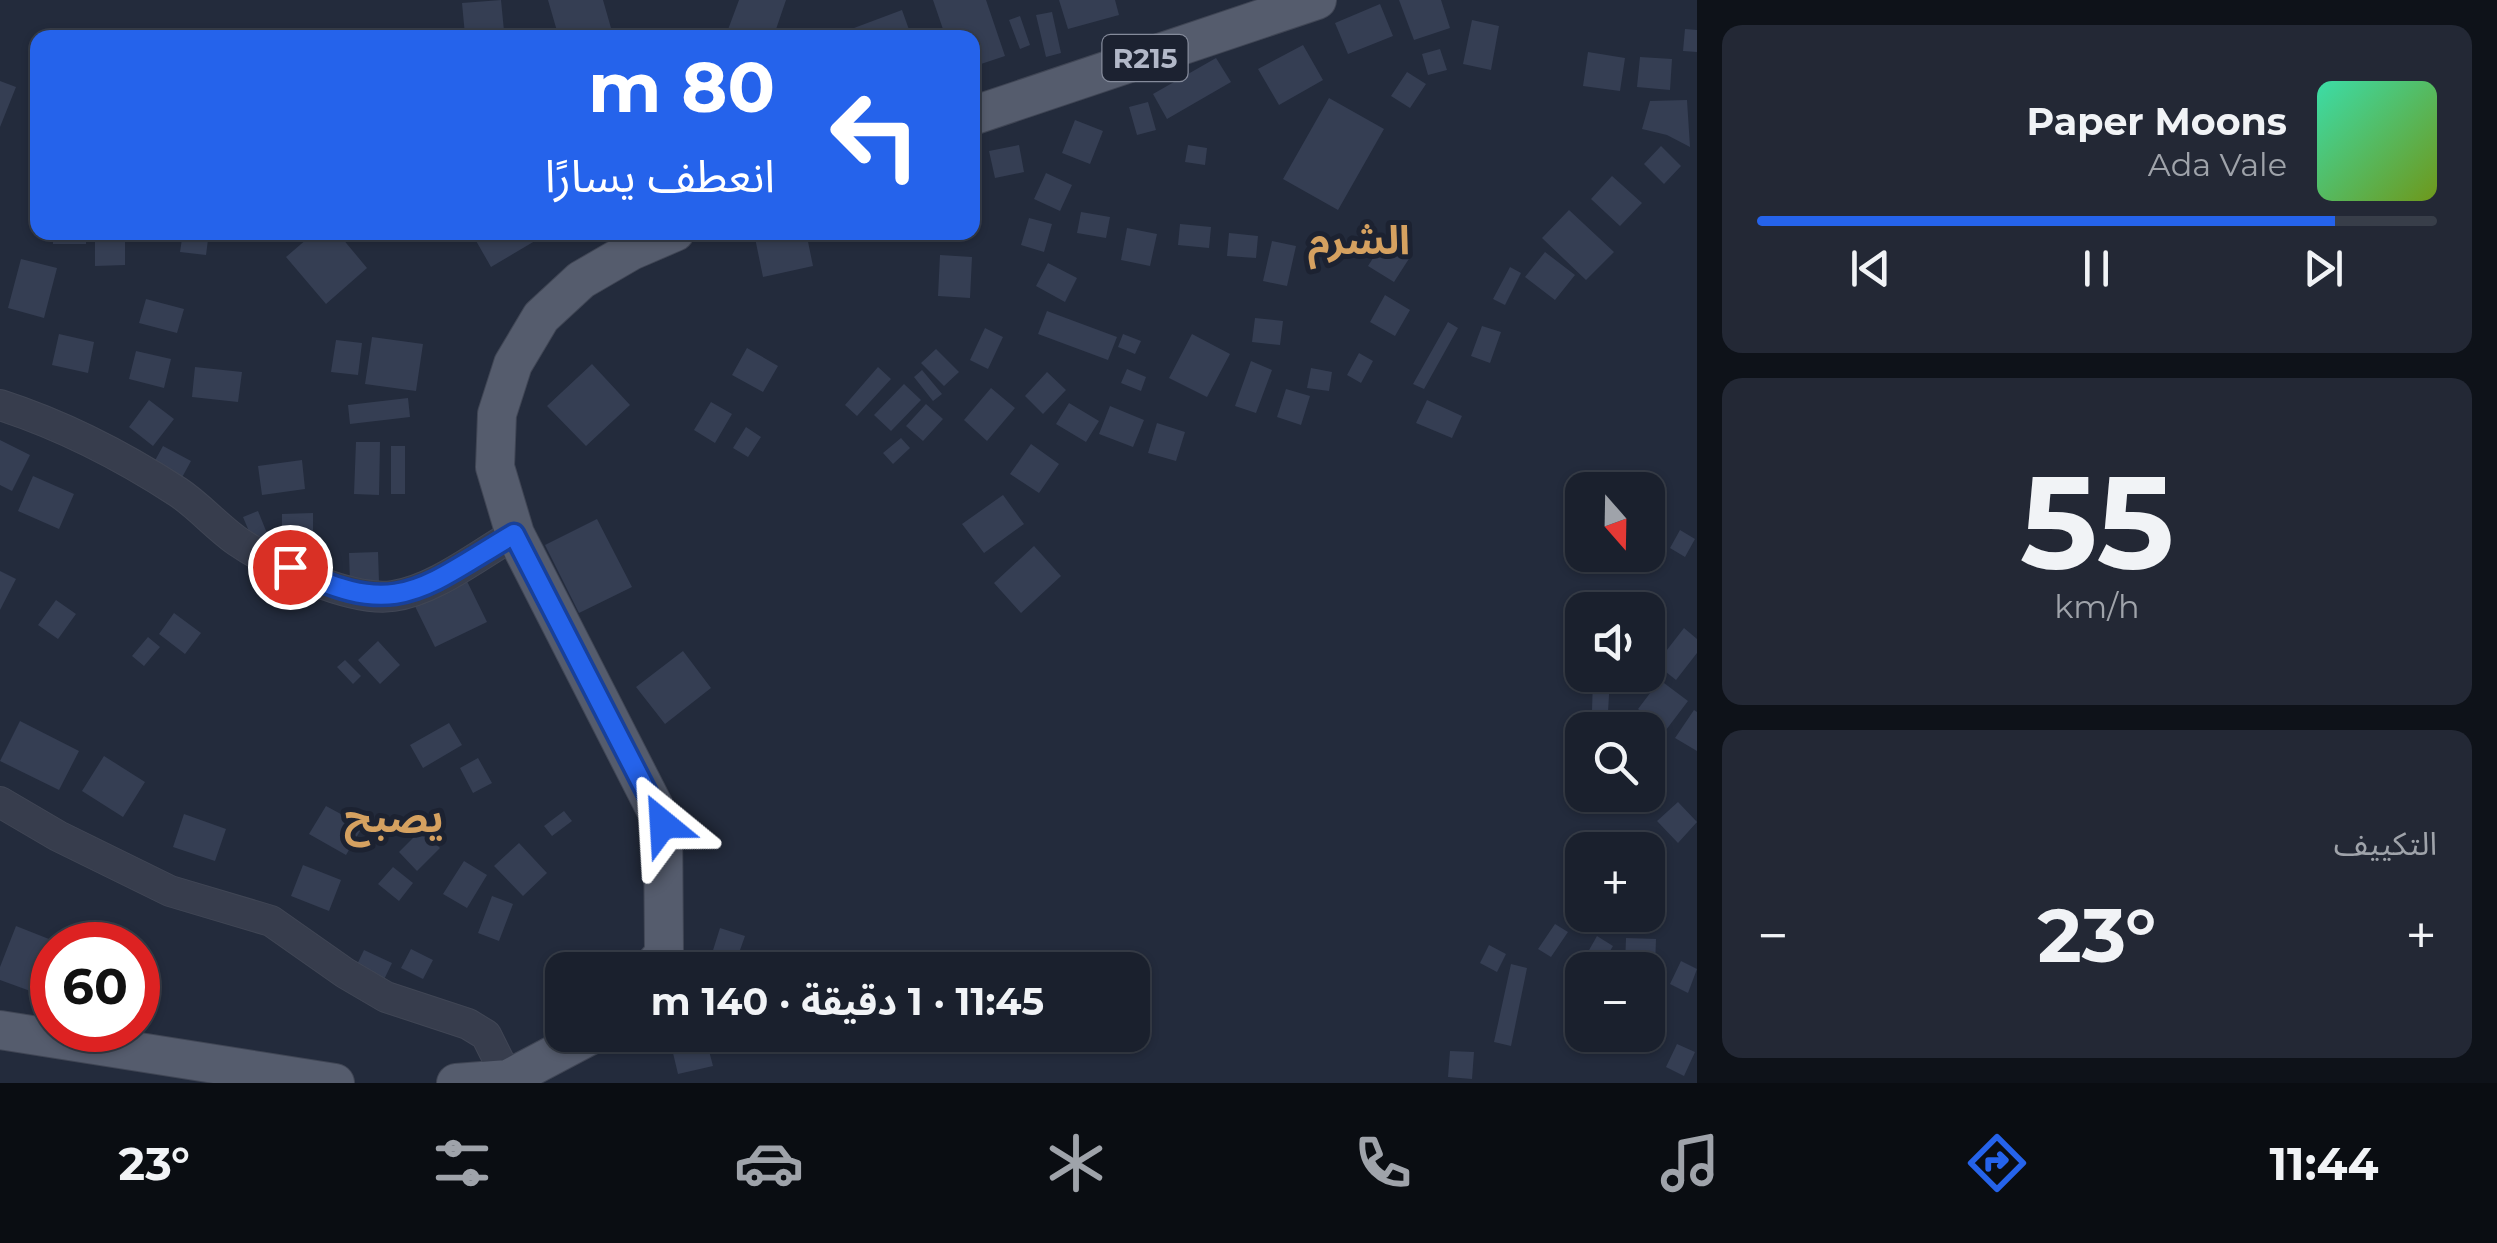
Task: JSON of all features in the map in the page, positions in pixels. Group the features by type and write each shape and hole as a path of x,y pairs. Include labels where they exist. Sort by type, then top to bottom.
{"main road":[{"name":"R215","path":"980,113 1317,0"},
{"path":"656,240 582,280 541,316 513,364 497,414 495,467 514,534 663,824 664,952"},
{"path":"0,1030 336,1083"},
{"path":"456,1083 508,1079 559,1052"}],"street":[{"path":"0,405 116,454 181,494 238,542 315,580 366,596 394,596 424,586 514,534"},
{"path":"0,802 58,836 170,891 272,920 345,973 386,997 468,1024 486,1035 508,1079"}],"building":[{"path":"501,0 504,30 465,30 462,3"},
{"path":"548,0 603,0 612,30 557,30"},
{"path":"739,0 786,0 776,30 728,30"},
{"path":"933,0 986,0 1005,56 980,64 980,30 943,30"},
{"path":"1059,0 1115,0 1119,15 1068,29"},
{"path":"1399,0 1441,0 1450,28 1414,40"},
{"path":"1380,4 1393,36 1348,54 1335,23"},
{"path":"902,10 909,30 849,30"},
{"path":"1052,12 1061,53 1046,57 1036,15"},
{"path":"1020,16 1030,45 1020,49 1009,20"},
{"path":"1472,20 1499,26 1491,70 1463,64"},
{"path":"1685,29 1697,30 1697,52 1683,51"},
{"path":"1303,45 1323,80 1279,105 1258,69"},
{"path":"1440,49 1447,70 1428,75 1422,54"},
{"path":"1588,52 1625,58 1620,91 1583,86"},
{"path":"1640,57 1672,59 1670,90 1637,87"},
{"path":"1216,58 1231,82 1167,119 1153,94"},
{"path":"1407,72 1426,84 1410,108 1391,96"},
{"path":"0,81 16,87 0,127"},
{"path":"1329,98 1384,129 1338,210 1283,179"},
{"path":"1687,100 1690,147 1667,135 1642,129 1650,101"},
{"path":"1148,102 1156,130 1137,135 1129,107"},
{"path":"1075,120 1103,131 1090,164 1062,153"},
{"path":"1019,145 1024,172 995,178 989,151"},
{"path":"1188,145 1207,148 1205,165 1185,162"},
{"path":"1661,146 1681,166 1664,184 1644,164"},
{"path":"1046,173 1072,185 1060,211 1034,199"},
{"path":"1612,176 1642,203 1620,226 1591,199"},
{"path":"1569,210 1614,252 1586,280 1542,238"},
{"path":"1081,212 1110,217 1106,238 1077,233"},
{"path":"1029,218 1052,224 1044,252 1021,245"},
{"path":"1180,224 1211,227 1209,248 1178,245"},
{"path":"1127,228 1157,234 1150,266 1121,260"},
{"path":"1229,233 1258,236 1256,258 1227,256"},
{"path":"1386,238 1412,254 1394,282 1368,266"},
{"path":"53,240 86,240 86,244 53,244"},
{"path":"95,240 125,240 125,265 95,266"},
{"path":"182,240 208,240 206,255 180,252"},
{"path":"306,240 344,240 367,268 326,304 286,257"},
{"path":"476,240 537,240 491,267"},
{"path":"755,240 808,240 813,266 763,277"},
{"path":"1272,241 1296,246 1287,286 1263,281"},
{"path":"1545,252 1575,275 1555,300 1525,277"},
{"path":"940,255 972,257 970,298 938,296"},
{"path":"21,259 57,268 44,318 8,308"},
{"path":"1048,263 1077,278 1065,302 1036,286"},
{"path":"1510,267 1521,273 1505,305 1493,299"},
{"path":"1385,295 1410,310 1395,336 1370,322"},
{"path":"146,299 184,309 177,333 139,323"},
{"path":"1047,311 1117,337 1108,360 1038,334"},
{"path":"1255,318 1283,321 1280,345 1252,342"},
{"path":"1448,322 1458,328 1424,389 1413,384"},
{"path":"1482,326 1501,332 1490,363 1471,356"},
{"path":"985,328 1003,337 988,369 970,360"},
{"path":"59,334 94,342 88,373 52,365"},
{"path":"1123,334 1141,341 1135,354 1118,347"},
{"path":"1192,334 1230,354 1207,397 1169,378"},
{"path":"372,337 423,344 416,391 365,384"},
{"path":"336,340 362,343 358,375 331,372"},
{"path":"747,348 778,366 763,392 732,375"},
{"path":"936,349 959,372 944,386 921,363"},
{"path":"136,351 171,359 164,388 129,379"},
{"path":"1359,353 1373,361 1361,383 1347,375"},
{"path":"1251,361 1272,370 1256,413 1235,406"},
{"path":"592,364 630,405 586,446 547,406"},
{"path":"195,367 242,372 238,402 192,397"},
{"path":"878,367 891,379 857,416 845,405"},
{"path":"1311,368 1332,372 1329,391 1307,388"},
{"path":"1127,369 1146,377 1141,391 1121,383"},
{"path":"922,370 942,394 933,401 914,377"},
{"path":"1047,372 1066,390 1043,414 1025,396"},
{"path":"904,384 921,400 891,431 874,415"},
{"path":"991,388 1015,408 987,441 964,420"},
{"path":"1286,389 1310,396 1301,425 1277,417"},
{"path":"408,398 410,417 350,424 348,405"},
{"path":"149,400 174,419 153,446 129,427"},
{"path":"1427,400 1462,416 1452,438 1416,423"},
{"path":"711,402 732,414 715,443 694,430"},
{"path":"1069,403 1099,421 1086,442 1056,424"},
{"path":"926,404 943,419 923,441 906,426"},
{"path":"1110,406 1144,420 1133,447 1099,434"},
{"path":"1157,423 1185,432 1176,461 1148,453"},
{"path":"746,427 761,437 748,457 733,448"},
{"path":"901,438 910,448 893,464 883,453"},
{"path":"0,440 30,455 12,491 0,485"},
{"path":"356,442 380,442 379,495 354,494"},
{"path":"1031,444 1059,464 1039,493 1010,474"},
{"path":"163,446 191,461 174,492 146,477"},
{"path":"391,446 405,446 405,494 391,494"},
{"path":"302,460 305,489 262,495 258,466"},
{"path":"33,476 74,494 59,529 18,511"},
{"path":"1003,495 1024,524 984,553 962,524"},
{"path":"258,511 273,548 259,555 243,517"},
{"path":"313,513 313,582 282,582 282,514"},
{"path":"597,519 632,587 579,613 545,545"},
{"path":"1680,530 1695,539 1685,557 1670,548"},
{"path":"1034,546 1061,576 1021,613 994,583"},
{"path":"378,552 379,582 350,583 349,553"},
{"path":"461,569 487,622 435,647 409,594"},
{"path":"0,571 16,579 0,610"},
{"path":"56,600 76,614 58,639 38,625"},
{"path":"174,613 201,633 185,654 159,634"},
{"path":"1684,628 1697,639 1697,653 1676,680 1665,671 1665,652"},
{"path":"148,637 160,647 144,666 132,656"},
{"path":"378,641 400,665 380,684 358,660"},
{"path":"683,651 711,688 665,724 636,687"},
{"path":"345,660 361,676 353,684 337,667"},
{"path":"1665,684 1688,701 1666,730 1665,712 1638,709 1651,692 1665,692"},
{"path":"1593,692 1609,692 1608,712 1592,711"},
{"path":"1694,710 1697,712 1697,751 1675,738"},
{"path":"20,721 79,751 59,790 0,761"},
{"path":"449,723 462,745 423,768 410,745"},
{"path":"104,756 145,782 123,817 82,791"},
{"path":"478,758 492,783 473,793 460,768"},
{"path":"1678,802 1697,822 1678,843 1657,821"},
{"path":"326,806 363,826 346,855 309,834"},
{"path":"564,811 572,821 552,836 544,826"},
{"path":"184,814 226,829 215,861 173,847"},
{"path":"421,830 440,848 417,871 399,852"},
{"path":"519,843 547,873 523,896 494,866"},
{"path":"464,861 487,875 467,908 443,894"},
{"path":"303,865 341,880 329,911 291,896"},
{"path":"393,867 413,883 399,901 378,884"},
{"path":"492,896 513,904 499,941 478,933"},
{"path":"1555,924 1568,932 1551,957 1538,949"},
{"path":"16,926 30,932 30,991 0,980 0,967"},
{"path":"720,928 745,936 739,952 712,952"},
{"path":"1597,936 1613,946 1609,952 1588,952"},
{"path":"1626,938 1656,939 1656,952 1626,952"},
{"path":"1489,945 1506,954 1497,972 1480,963"},
{"path":"411,949 433,960 423,979 401,968"},
{"path":"364,950 392,963 378,992 350,979"},
{"path":"1681,961 1697,969 1688,993 1670,984"},
{"path":"1511,964 1527,968 1511,1046 1494,1042"},
{"path":"1677,1044 1695,1052 1684,1076 1666,1067"},
{"path":"1450,1051 1474,1052 1472,1079 1448,1077"},
{"path":"709,1052 713,1066 678,1074 673,1053"}],"district":[{"name":"الشرم","path":"1359,239"},
{"name":"يصبح","path":"394,817"}],"route":[{"path":"290,567 315,580 366,596 394,596 424,586 514,534 663,824"}]}
